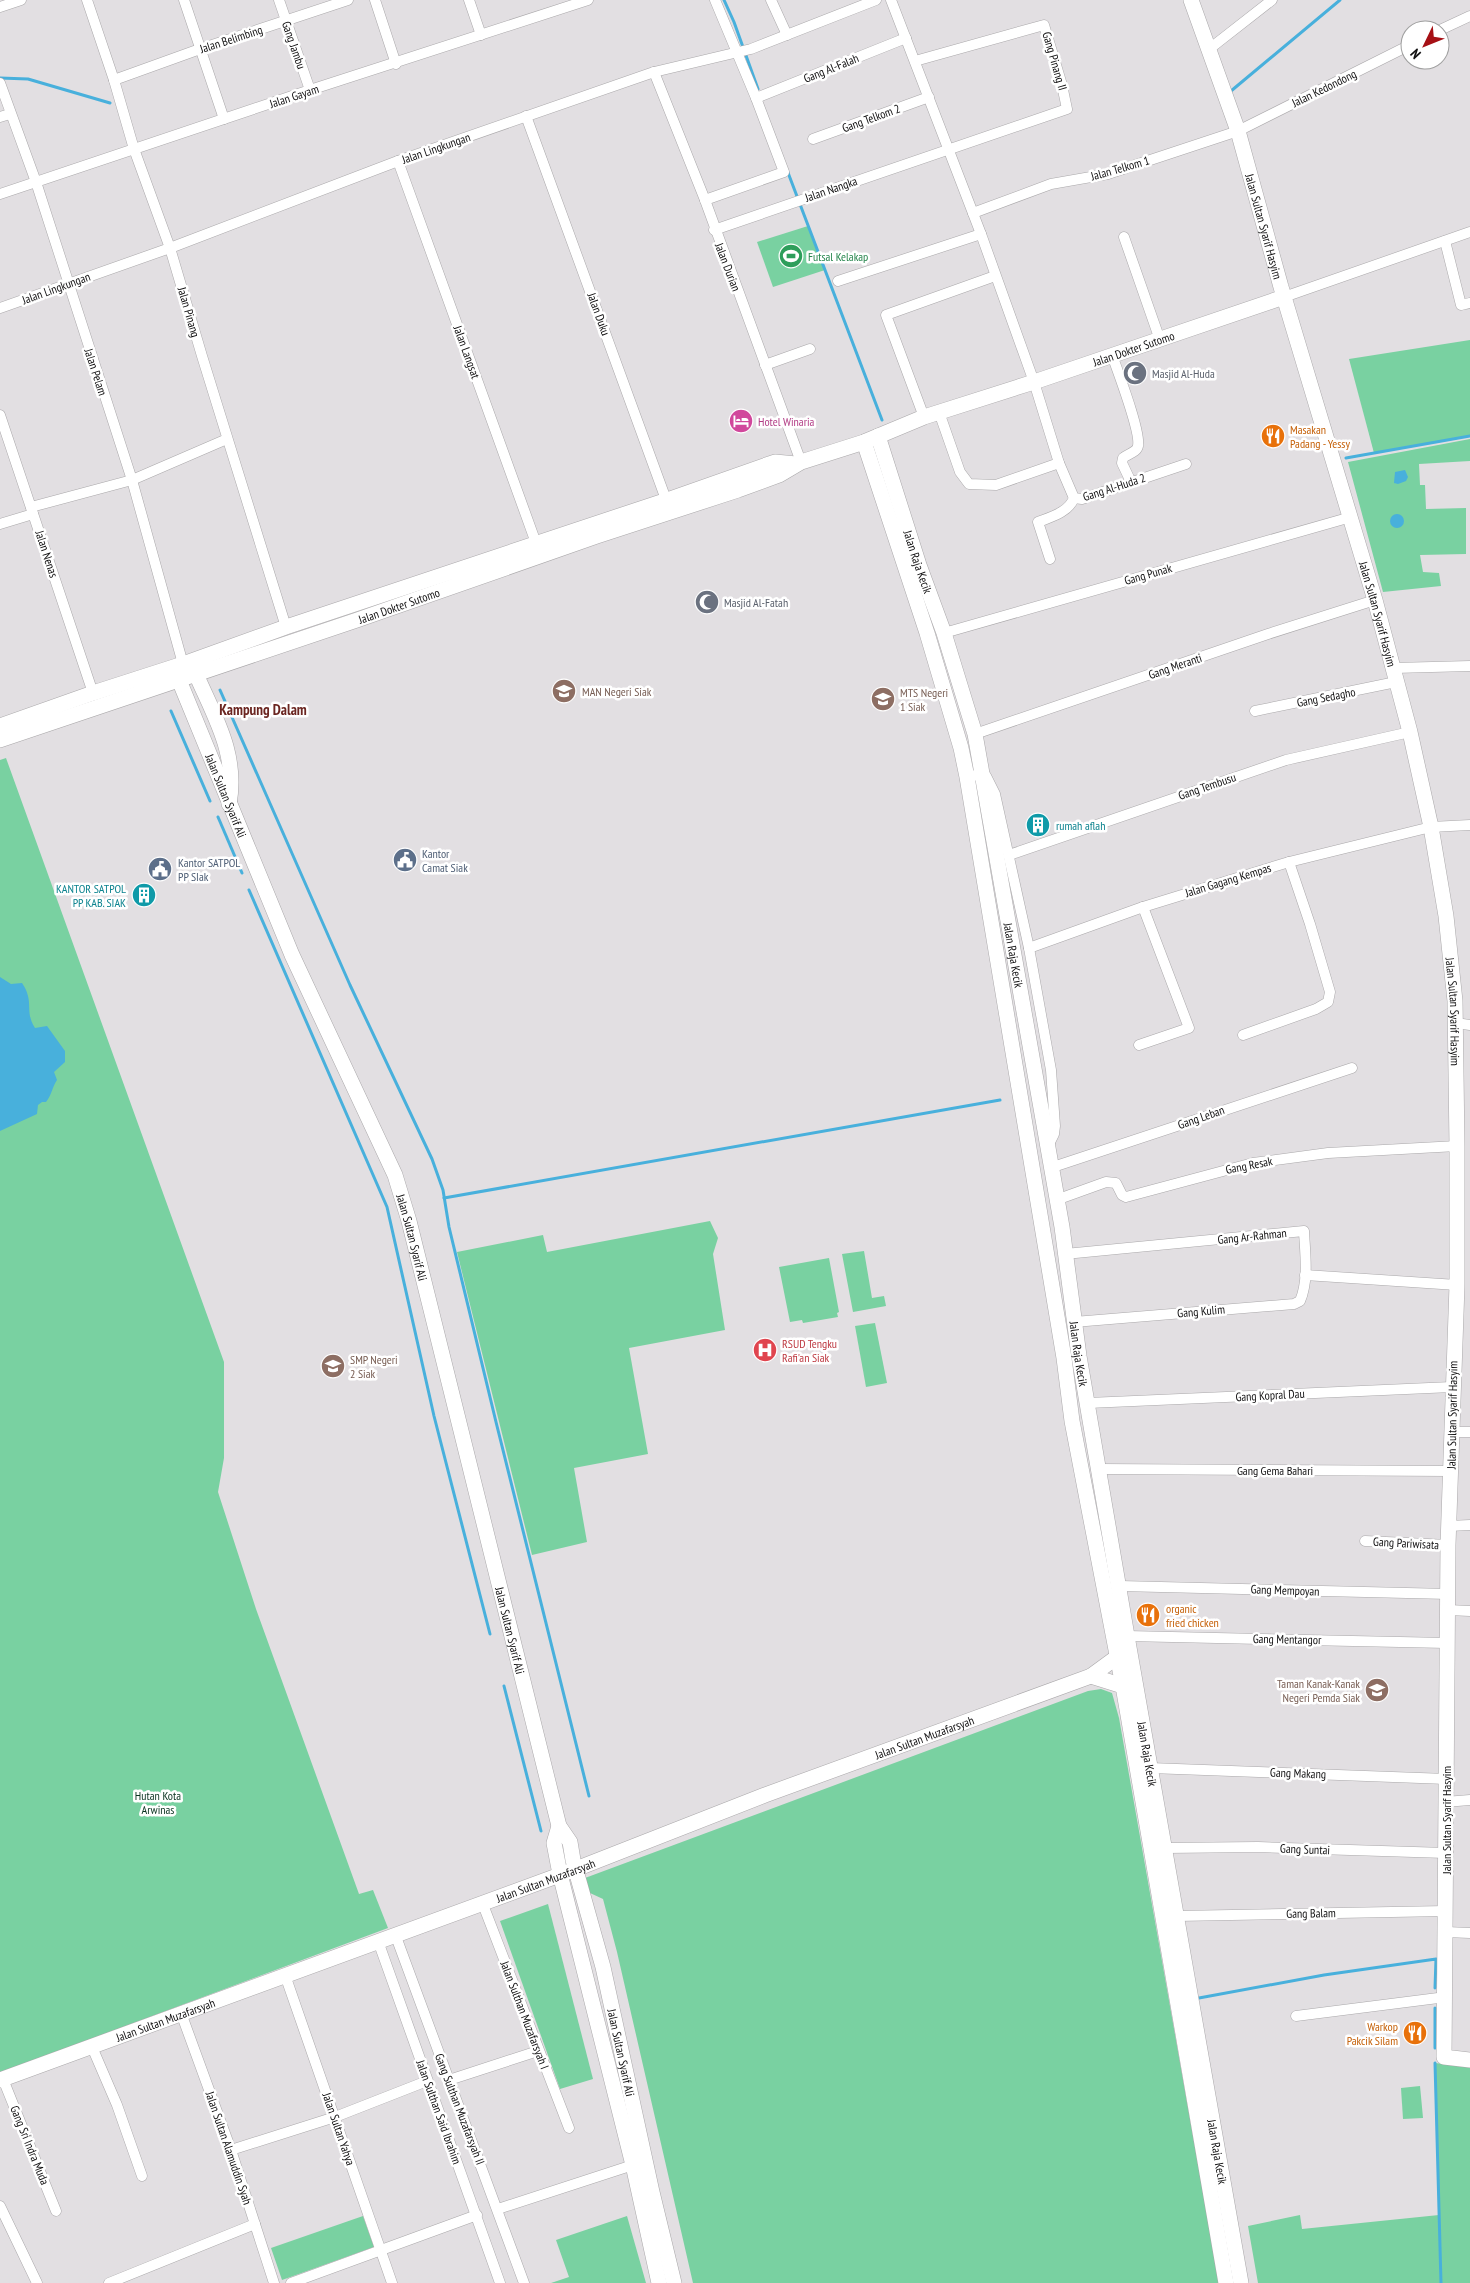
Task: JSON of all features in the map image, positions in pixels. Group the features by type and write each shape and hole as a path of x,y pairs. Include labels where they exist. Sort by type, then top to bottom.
{"street":[{"path":"0,7 21,0"},
{"name":"Jalan Pinang","path":"87,0 114,80 134,149 170,248 286,627"},
{"path":"184,0 224,119"},
{"name":"Gang Jambu","path":"279,0 310,90"},
{"name":"Jalan Belimbing","path":"114,80 200,49 348,0"},
{"path":"375,0 396,64"},
{"path":"469,0 481,36"},
{"name":"Jalan Gayam","path":"0,194 310,90 481,36 570,3 588,0"},
{"path":"705,200 784,172 756,98 715,0"},
{"path":"770,0 787,36"},
{"name":"Jalan Lingkungan","path":"0,308 170,248 398,161 654,72 751,49 876,0"},
{"path":"891,0 981,234 1034,382"},
{"name":"Jalan Sultan Syarif Hasyim","path":"1191,0 1238,131 1284,297 1351,517 1395,675 1431,827 1463,1024 1457,1146 1463,1286 1452,1387 1450,1526 1448,1545 1447,1779 1445,1802 1446,1997 1444,2057 1470,2060"},
{"path":"1208,50 1272,0"},
{"path":"1450,25 1470,16"},
{"name":"Gang Pinang II","path":"915,62 1044,25 1062,85 1067,109 979,140"},
{"name":"Gang Al-Falah","path":"756,98 906,38"},
{"name":"Jalan Kedondong","path":"1238,131 1400,50"},
{"name":"Jalan Durian","path":"654,72 705,200 714,230 765,365 798,463"},
{"name":"Jalan Pelam","path":"0,83 5,115 36,182 67,284 132,480 183,664"},
{"name":"Gang Telkom 2","path":"813,139 929,97"},
{"name":"Jalan Duku","path":"526,116 669,506"},
{"name":"Jalan Telkom 1","path":"973,213 1051,184 1108,174 1238,131"},
{"name":"Jalan Nangka","path":"714,230 806,197 979,140"},
{"name":"Jalan Langsat","path":"398,161 536,543"},
{"name":"Jalan Dokter Sutomo","path":"0,740 597,536 775,462 798,463 864,442 924,417 1160,340 1470,232"},
{"path":"838,280 981,234"},
{"path":"1124,237 1160,340"},
{"path":"1445,241 1461,305 1470,303"},
{"path":"924,417 886,315 995,276"},
{"path":"765,365 810,349"},
{"path":"1112,355 1136,430 1138,445 1135,451 1124,458 1122,463 1131,482"},
{"name":"Gang Al-Huda 2","path":"1034,382 1059,463 1074,498 1082,499 1186,464"},
{"path":"939,412 960,472 969,484 996,485 1059,463"},
{"name":"Jalan Nenas","path":"0,415 93,693"},
{"name":"Jalan Raja Kecik","path":"878,436 961,748 975,776 1050,1168 1065,1254 1074,1322 1150,1768 1149,1800 1165,1848 1176,1916 1223,2220 1226,2283"},
{"path":"0,524 32,510 132,480 227,439"},
{"name":"Jalan Raja Kecik","path":"864,442 913,567 944,633 975,734 975,776 1072,1420 1117,1657 1149,1800 1223,2220 1240,2283"},
{"path":"1050,559 1038,522 1072,504 1074,498"},
{"name":"Jalan Dokter Sutomo","path":"0,726 536,543 669,506"},
{"name":"Gang Punak","path":"944,633 1351,517"},
{"name":"Gang Meranti","path":"975,734 1268,634 1375,600"},
{"path":"179,680 183,664 196,674 224,740 231,762 232,786 229,806"},
{"name":"Gang Sedagho","path":"1255,710 1395,675 1470,666"},
{"name":"Jalan Sultan Syarif Ali","path":"179,680 229,806 292,955 395,1175 409,1221 559,1826 570,1842 603,1967 652,2192 674,2283"},
{"name":"Gang Tembusu","path":"1009,855 1286,760 1410,732"},
{"path":"975,776 989,779 995,794 1029,948 1051,1070 1056,1116 1054,1134 1046,1149"},
{"name":"Jalan Gagang Kempas","path":"1029,948 1143,906 1289,862 1431,827 1470,825"},
{"path":"1243,1035 1323,1006 1330,997 1310,924 1289,862"},
{"path":"1139,1045 1189,1028 1143,906"},
{"name":"Gang Leban","path":"1050,1168 1352,1068"},
{"name":"Gang Resak","path":"1056,1200 1106,1182 1116,1183 1122,1196 1126,1197 1253,1163 1328,1153 1457,1146"},
{"name":"Gang Ar-Rahman","path":"1065,1254 1304,1231 1305,1275"},
{"path":"1305,1275 1463,1286"},
{"name":"Gang Kulim","path":"1074,1322 1294,1304 1300,1301 1303,1294 1305,1275"},
{"name":"Gang Kopral Dau","path":"1088,1403 1452,1387"},
{"path":"1451,1432 1470,1432"},
{"name":"Gang Gema Bahari","path":"1099,1469 1450,1471"},
{"path":"1450,1526 1470,1525"},
{"name":"Gang Pariwisata","path":"1365,1541 1448,1545"},
{"name":"Gang Mempoyan","path":"1120,1586 1449,1594"},
{"path":"1448,1610 1470,1611"},
{"name":"Gang Mentangor","path":"1127,1636 1447,1642"},
{"name":"Jalan Sultan Muzafarsyah","path":"2,2079 576,1869 765,1795 1090,1676 1117,1657"},
{"path":"1090,1676 1123,1686"},
{"name":"Gang Makang","path":"1150,1768 1447,1779"},
{"path":"1445,1802 1470,1800"},
{"name":"Jalan Sultan Syarif Ali","path":"559,1826 554,1843 560,1874 633,2165 660,2283"},
{"name":"Gang Suntai","path":"1165,1848 1258,1847 1446,1854"},
{"name":"Jalan Sulthan Muzafarsyah I","path":"482,1902 569,2128"},
{"name":"Gang Balam","path":"1176,1916 1446,1911"},
{"path":"1446,1932 1470,1933"},
{"name":"Gang Sulthan Muzafarsyah II","path":"395,1934 524,2283"},
{"name":"Jalan Sulthan Said Ibrahim","path":"378,1941 500,2283"},
{"name":"Jalan Sultan Yahya","path":"284,1975 392,2283"},
{"path":"1296,2016 1446,1997"},
{"name":"Jalan Sultan Alamuddin Syah","path":"181,2013 231,2150 274,2283"},
{"path":"92,2047 117,2105 142,2176"},
{"path":"449,2080 538,2050"},
{"name":"Gang Sri Indra Muda","path":"2,2079 56,2211"},
{"path":"231,2150 335,2117 427,2081"},
{"path":"498,2209 633,2165"},
{"path":"0,2206 37,2283"},
{"path":"291,2283 477,2215"},
{"path":"108,2283 255,2224"}],"green space":[{"name":"Futsal Kelakap","path":"808,226 825,270 773,287 757,242"},
{"path":"1470,340 1470,436 1374,453 1349,359"},
{"path":"1470,439 1470,461 1419,464 1420,485 1425,485 1426,509 1466,508 1466,554 1420,555 1423,572 1439,573 1441,586 1383,592 1348,462"},
{"name":"Hutan Kota Arwinas","path":"6,758 224,1362 224,1458 218,1492 256,1609 359,1894 373,1890 388,1928 0,2073 0,760"},
{"path":"710,1221 718,1238 713,1254 725,1330 629,1348 648,1454 574,1468 587,1542 532,1555 457,1252 543,1235 547,1252"},
{"path":"864,1251 872,1298 884,1296 886,1306 853,1312 842,1254"},
{"path":"829,1258 839,1312 837,1313 838,1317 803,1323 802,1320 790,1322 779,1267"},
{"path":"875,1323 887,1383 866,1387 855,1326"},
{"path":"1101,1689 1112,1693 1119,1718 1219,2283 693,2283 617,1952 603,1899 590,1893 585,1878 1088,1691"},
{"path":"548,1904 593,2079 560,2089 500,1921"},
{"path":"1435,2063 1470,2067 1470,2283 1258,2283 1248,2226 1300,2215 1302,2229 1439,2215"},
{"path":"1420,2086 1423,2118 1403,2119 1401,2088"},
{"path":"363,2216 374,2247 282,2280 271,2248"},
{"path":"627,2216 646,2283 551,2283 569,2277 556,2240"}],"water":[{"path":"1405,470 1408,477 1406,481 1398,484 1394,483 1395,472"},
{"path":"1397,514 1402,516 1404,521 1402,526 1397,528 1392,526 1390,521 1392,516"},
{"path":"0,977 11,984 22,983 28,996 30,1016 35,1028 47,1026 65,1051 65,1062 54,1072 57,1080 50,1097 46,1102 38,1105 37,1114 0,1131"}],"waterway":[{"path":"724,0 758,89"},
{"path":"1231,91 1340,0"},
{"path":"0,78 28,79 110,103"},
{"path":"787,170 882,420"},
{"path":"1346,458 1470,436"},
{"path":"220,690 350,985 432,1159 443,1190 449,1227 589,1796"},
{"path":"171,711 210,801"},
{"path":"218,817 242,873"},
{"path":"249,890 387,1207 434,1416 490,1634"},
{"path":"444,1198 1000,1100"},
{"path":"504,1686 541,1831"},
{"path":"1199,1998 1324,1975 1436,1959 1435,1988"},
{"path":"1435,2008 1435,2048"},
{"path":"1435,2063 1441,2283"}],"place":[{"name":"Futsal Kelakap","path":"791,256"},
{"name":"Masjid Al-Huda","path":"1135,373"},
{"name":"Hotel Winaria","path":"741,421"},
{"name":"Masakan Padang - Yessy","path":"1273,436"},
{"name":"Masjid Al-Fatah","path":"707,602"},
{"name":"MAN Negeri Siak","path":"564,691"},
{"name":"MTS Negeri 1 Siak","path":"883,699"},
{"name":"rumah aflah","path":"1038,825"},
{"name":"Kantor Camat Siak","path":"405,860"},
{"name":"Kantor SATPOL PP SIak","path":"160,869"},
{"name":"KANTOR SATPOL PP KAB. SIAK","path":"144,895"},
{"name":"RSUD Tengku Rafi'an Siak","path":"765,1350"},
{"name":"SMP Negeri 2 Siak","path":"333,1366"},
{"name":"organic fried chicken","path":"1148,1615"},
{"name":"Taman Kanak-Kanak Negeri Pemda Siak","path":"1377,1690"},
{"name":"Warkop Pakcik Silam","path":"1415,2033"}],"district":[{"name":"Kampung Dalam","path":"263,709"}]}
